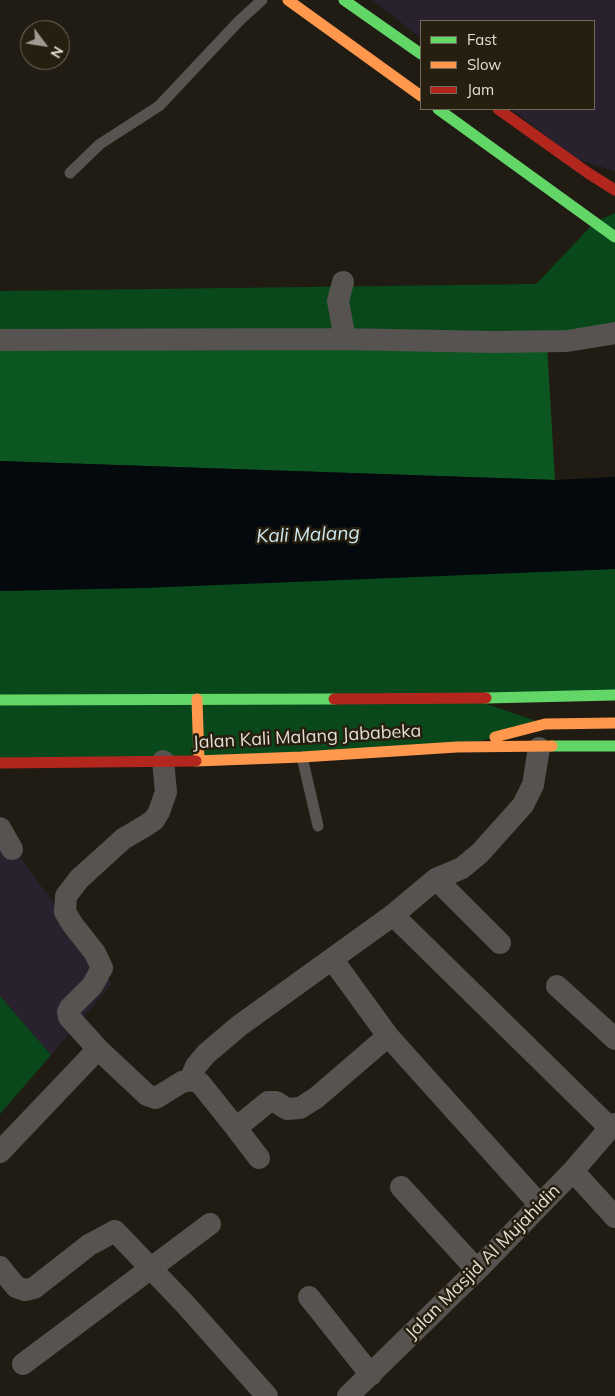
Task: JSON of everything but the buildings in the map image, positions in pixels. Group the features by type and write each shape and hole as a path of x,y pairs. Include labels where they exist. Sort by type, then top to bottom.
{"main road":[{"path":"288,0 420,95"},
{"path":"344,0 420,53"},
{"path":"439,110 615,237"},
{"path":"499,110 615,190"},
{"name":"Jalan Kali Malang Jababeka","path":"0,700 526,698 615,695"},
{"path":"467,697 501,709"},
{"path":"197,699 199,761"},
{"path":"527,718 548,724"},
{"path":"457,747 548,724 615,723"},
{"name":"Jalan Kali Malang Jababeka","path":"0,763 199,761 302,758 457,747 539,748 615,746"}],"street":[{"path":"343,282 338,301 345,340"},
{"path":"0,340 493,342 566,341 615,334"},
{"path":"190,1080 196,1066 216,1044 393,915 436,879 462,868 480,853 523,805 533,785 539,748"},
{"path":"164,761 166,792 159,812 150,823 124,838 79,879 66,896 65,912 95,953 102,968 92,986 70,1008 68,1012 69,1017 147,1095 156,1098 182,1082 190,1080 200,1083 259,1158"},
{"path":"0,828 12,849"},
{"path":"436,879 500,943"},
{"path":"393,915 612,1126"},
{"path":"332,959 388,1036 540,1205"},
{"path":"557,986 615,1039"},
{"path":"236,1128 268,1102 276,1102 287,1109 300,1108 316,1098 388,1036"},
{"path":"0,1152 98,1048"},
{"name":"Jalan Masjid Al Mujahidin","path":"348,1396 477,1270 573,1171 612,1126"},
{"path":"573,1171 615,1217"},
{"path":"401,1187 477,1270"},
{"path":"23,1364 210,1224"},
{"path":"0,1267 16,1287 25,1290 34,1288 90,1244 115,1231 152,1268 267,1396"},
{"path":"309,1297 371,1374"}],"lane":[{"path":"70,173 100,144 159,106 239,21 262,0"},
{"path":"302,758 318,826"}],"shaded area":[{"path":"372,0 615,0 615,171 576,159 512,110 595,110 595,20 420,20 420,37"},
{"path":"0,829 112,984 51,1055 0,996"}],"green space":[{"path":"615,213 615,344 0,342 0,291 536,284 595,222"},
{"path":"0,342 547,345 555,480 0,461"},
{"path":"615,569 615,695 469,698 545,724 457,747 0,763 0,591"},
{"path":"0,996 51,1055 0,1114"}],"water":[{"name":"Kali Malang","path":"0,461 555,480 615,477 615,569 144,588 0,591"}],"traffic: fast":[{"path":"344,0 420,53"},
{"path":"439,110 615,237"},
{"path":"486,698 615,695"},
{"path":"0,700 334,699"},
{"path":"552,746 615,746"}],"traffic: slow":[{"path":"288,0 420,95"},
{"path":"197,699 199,761"},
{"path":"495,737 545,724 615,723"},
{"path":"196,761 302,757 457,747 552,746"}],"traffic: jam":[{"path":"499,110 615,190"},
{"path":"334,699 486,698"},
{"path":"0,763 196,761"}]}
